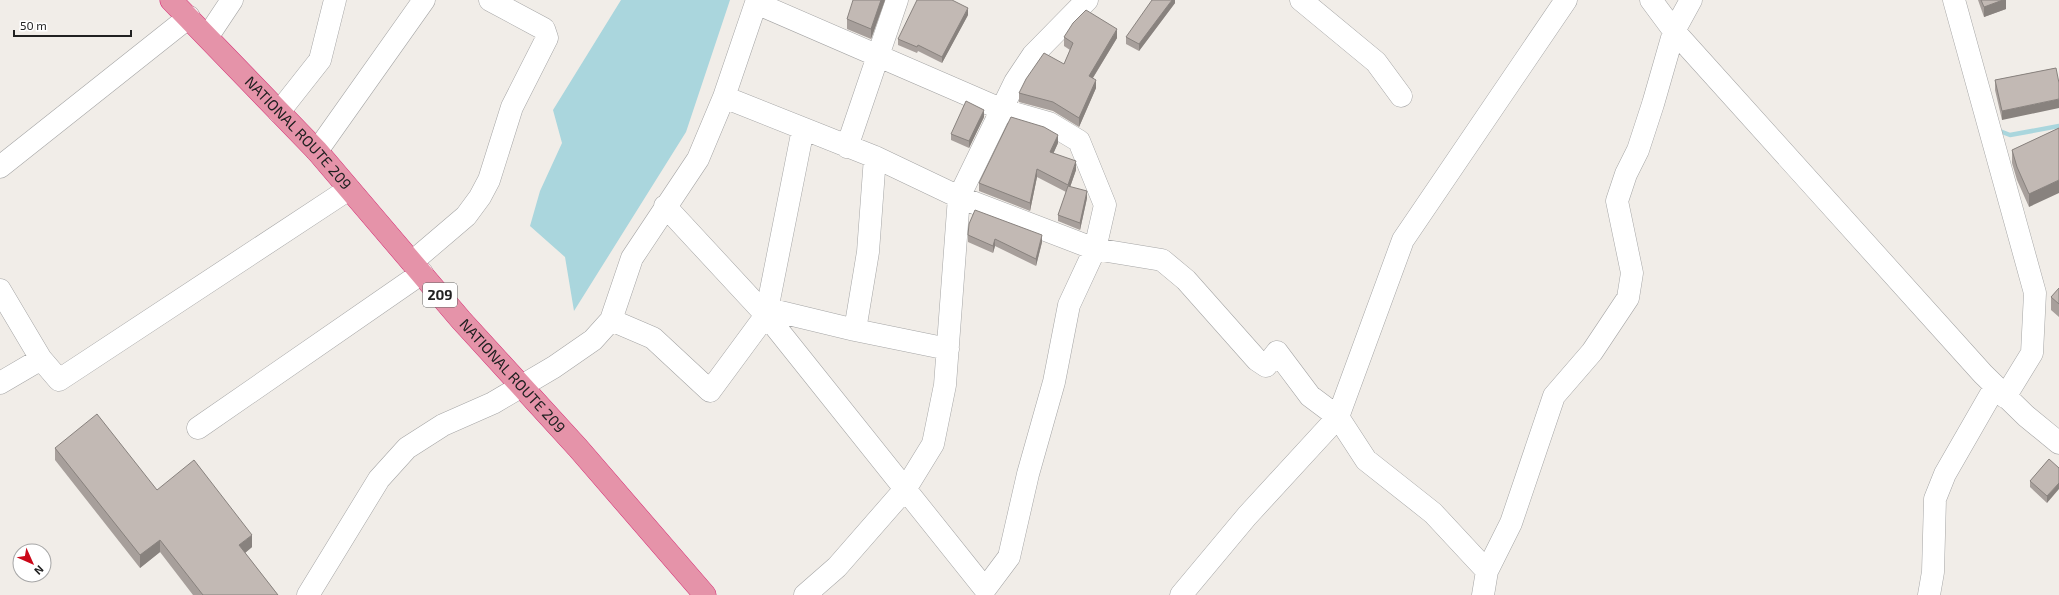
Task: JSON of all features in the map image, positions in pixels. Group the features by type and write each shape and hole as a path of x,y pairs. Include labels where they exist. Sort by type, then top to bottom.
{"highway":[{"name":"NATIONAL ROUTE 209","path":"171,0 208,36 317,151 461,320 522,386 705,595"}],"street":[{"path":"208,36 232,0"},
{"path":"279,112 320,60 335,0"},
{"path":"317,151 424,0"},
{"path":"198,428 417,268 466,216 480,197 489,180 512,107 546,38 544,29 490,0"},
{"path":"847,148 897,0"},
{"path":"805,595 837,566 906,488 933,444 945,385 960,198 1015,82 1033,55 1087,0"},
{"path":"1301,0 1376,62 1401,96"},
{"path":"1180,595 1247,516 1338,417 1403,240 1566,0"},
{"path":"1651,0 1674,31 2000,392 2059,443"},
{"path":"1483,595 1487,571 1511,523 1538,447 1554,396 1592,352 1628,298 1632,273 1617,202 1626,174 1638,150 1649,117 1674,31 1691,0"},
{"path":"1929,595 1933,572 1935,499 1945,474 2000,392 2032,353 2035,293 1954,0"},
{"path":"308,595 379,479 407,448 443,425 493,403 554,368 593,340 611,320 632,258 665,206 698,158 724,97 757,2 879,57 1003,110 1049,123 1079,141 1106,204 1095,249 1070,305 1054,382 1028,474 1009,557 985,589 767,312 665,206"},
{"path":"0,167 189,17"},
{"path":"724,97 847,148 875,157 960,198 1095,249 1162,260 1186,280 1256,360 1266,366 1277,352 1310,396 1338,417 1366,460 1433,513 1487,571"},
{"path":"611,320 652,338 710,391 767,312 803,129"},
{"path":"855,330 868,252 875,157"},
{"path":"0,290 41,359 59,380 349,189"},
{"path":"767,312 948,349"},
{"path":"0,383 41,359"}],"water":[{"path":"621,0 730,0 686,132 574,311 565,257 530,226 540,191 562,143 553,110"}],"building":[{"path":"853,0 881,0 871,29 847,19"},
{"path":"917,0 952,0 968,8 942,57 918,45 917,47 898,39"},
{"path":"1152,0 1172,0 1139,44 1126,37"},
{"path":"1981,0 2003,0 1984,7"},
{"path":"1086,10 1117,29 1089,76 1096,80 1079,118 1053,102 1019,93 1026,79 1044,53 1064,64 1073,43 1064,37 1073,23"},
{"path":"2056,68 2059,83 2059,99 2002,111 1995,80"},
{"path":"966,101 984,110 969,141 951,134"},
{"path":"1011,117 1044,127 1058,135 1050,152 1076,161 1068,185 1037,169 1030,203 979,183"},
{"path":"2059,128 2059,180 2029,194 2017,167 2012,150"},
{"path":"1068,186 1087,191 1080,223 1058,215"},
{"path":"975,210 1042,235 1036,259 995,239 993,246 968,235 969,224"},
{"path":"2059,288 2059,304 2051,297"},
{"path":"97,414 157,490 194,460 252,535 239,545 278,595 203,595 160,540 140,555 55,448"},
{"path":"2049,459 2059,468 2059,483 2047,496 2030,481"}],"waterway":[{"path":"1997,130 2010,135 2059,126"}]}
